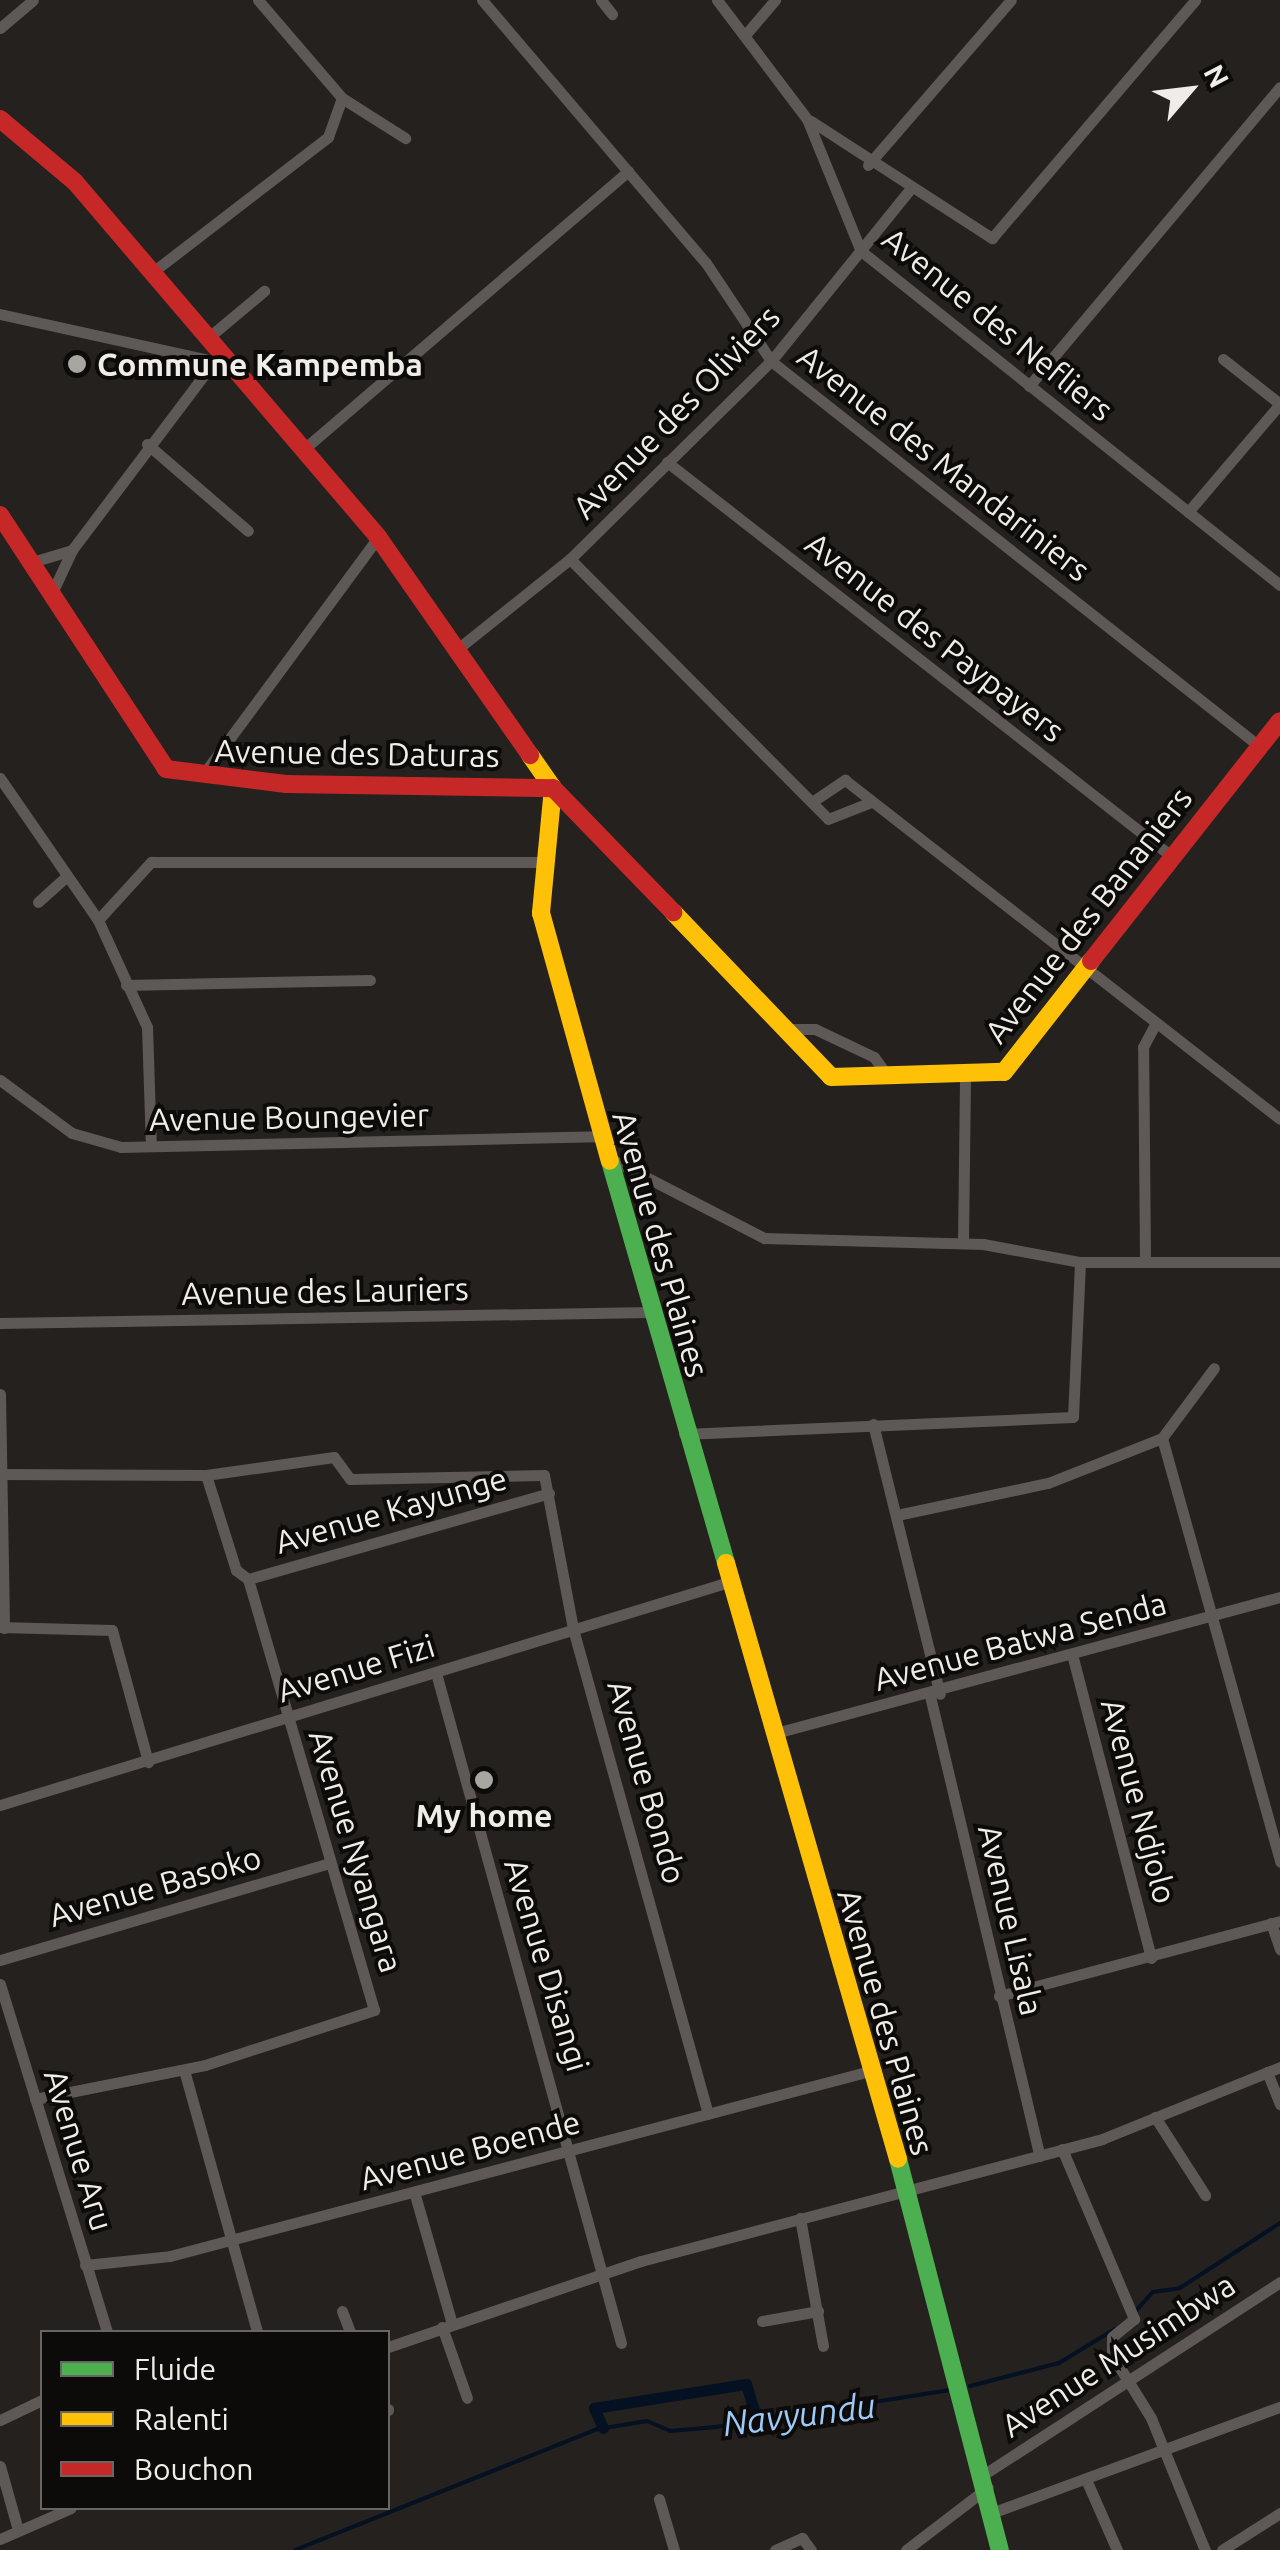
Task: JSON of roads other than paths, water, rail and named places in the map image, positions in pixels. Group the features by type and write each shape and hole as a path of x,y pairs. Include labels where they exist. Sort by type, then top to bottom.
{"street":[{"path":"0,28 33,0"},
{"path":"258,0 342,98 406,138"},
{"name":"Avenue des Mandariniers","path":"482,0 628,171 771,360 1259,746"},
{"path":"600,0 612,14"},
{"name":"Avenue des Nefliers","path":"717,0 807,119 861,250 1280,586"},
{"path":"746,34 775,0"},
{"path":"868,165 1011,0"},
{"path":"807,119 908,192 994,238 1194,0"},
{"path":"1030,386 1280,87"},
{"path":"154,271 328,137 342,98"},
{"path":"0,119 75,182 209,337 218,357 304,449 378,537 460,647 553,788"},
{"path":"304,449 628,171"},
{"name":"Avenue des Oliviers","path":"460,647 570,560 771,360 908,192"},
{"path":"209,337 264,291"},
{"path":"0,314 218,357"},
{"path":"52,593 72,550 147,444 218,357"},
{"path":"1188,512 1280,404 1224,359"},
{"path":"147,444 248,531"},
{"name":"Avenue des Paypayers","path":"667,462 1170,855"},
{"name":"Avenue des Daturas","path":"0,515 156,758 200,780 553,788"},
{"path":"200,780 378,537"},
{"path":"32,562 72,550"},
{"path":"570,560 831,819 870,802"},
{"name":"Avenue des Bananiers","path":"553,788 830,1077 1004,1072 1170,855 1280,721"},
{"path":"0,778 98,920 126,984 153,1050 151,1146"},
{"path":"812,802 838,779 1280,1118"},
{"name":"Avenue des Plaines","path":"553,788 541,913 599,1136 866,2072 960,2373 1000,2550"},
{"path":"98,920 151,862 544,862"},
{"path":"38,902 67,876"},
{"path":"126,984 370,980"},
{"path":"1145,1259 1143,1047 1154,1024"},
{"path":"782,1029 815,1030 874,1058 888,1076"},
{"path":"963,1243 965,1075"},
{"name":"Avenue Boungevier","path":"0,1080 72,1133 151,1146 599,1136"},
{"path":"605,1156 756,1236 963,1243 1080,1262 1280,1262"},
{"path":"684,1434 1074,1417 1080,1262"},
{"name":"Avenue des Lauriers","path":"0,1323 650,1312"},
{"path":"897,1515 1048,1483 1162,1438 1214,1368"},
{"path":"0,1394 2,1627 97,1627 117,1635 148,1762"},
{"name":"Avenue Lisala","path":"873,1424 897,1515 999,1996 1040,2156"},
{"path":"1162,1438 1280,1862"},
{"name":"Avenue Bondo","path":"206,1475 334,1458 350,1479 534,1470 550,1493 573,1630 708,2114"},
{"path":"1,1474 206,1475"},
{"name":"Avenue Nyangara","path":"184,2070 364,2020 374,2000 326,1864 248,1580 236,1570 206,1475"},
{"name":"Avenue Kayunge","path":"248,1580 550,1493"},
{"name":"Avenue Fizi","path":"0,1805 728,1582"},
{"name":"Avenue Batwa Senda","path":"772,1734 1074,1658 1280,1597"},
{"name":"Avenue Ndjolo","path":"1074,1658 1152,1958"},
{"name":"Avenue Disangi","path":"436,1673 575,2150 621,2344"},
{"name":"Avenue Basoko","path":"0,1960 326,1864"},
{"path":"999,1996 1276,1922 1280,1949"},
{"name":"Avenue Aru","path":"0,1984 106,2330"},
{"path":"390,2346 606,2272 904,2189 1062,2150 1274,2069 1280,2104"},
{"path":"35,2099 184,2070 226,2241 255,2330"},
{"name":"Avenue Boende","path":"85,2265 226,2241 415,2195 866,2072"},
{"path":"1156,2117 1205,2195"},
{"path":"1062,2150 1132,2315 1110,2342 1165,2453 1205,2550"},
{"path":"415,2195 467,2398"},
{"path":"800,2218 823,2346"},
{"name":"Avenue Musimbwa","path":"906,2550 987,2480 1129,2376 1280,2282"},
{"path":"342,2311 349,2330"},
{"path":"762,2321 818,2311"},
{"path":"0,2420 40,2401"},
{"path":"994,2512 1088,2484 1280,2407"},
{"path":"0,2466 18,2530"},
{"path":"1088,2484 1117,2550"},
{"path":"659,2499 674,2550"},
{"path":"0,2539 66,2510"},
{"path":"1222,2550 1280,2513"},
{"path":"775,2550 802,2538 811,2550"}],"waterway":[{"name":"Navyundu","path":"1134,2313 1153,2292 1180,2288 1280,2223"},
{"name":"Navyundu","path":"970,2386 1059,2363 1115,2329"},
{"path":"603,2428 594,2408 746,2384 757,2421"},
{"name":"Navyundu","path":"295,2550 598,2429 647,2421 670,2431 716,2427 956,2389"}],"place":[{"name":"Commune Kampemba","path":"77,364"},
{"name":"My home","path":"484,1780"}]}
